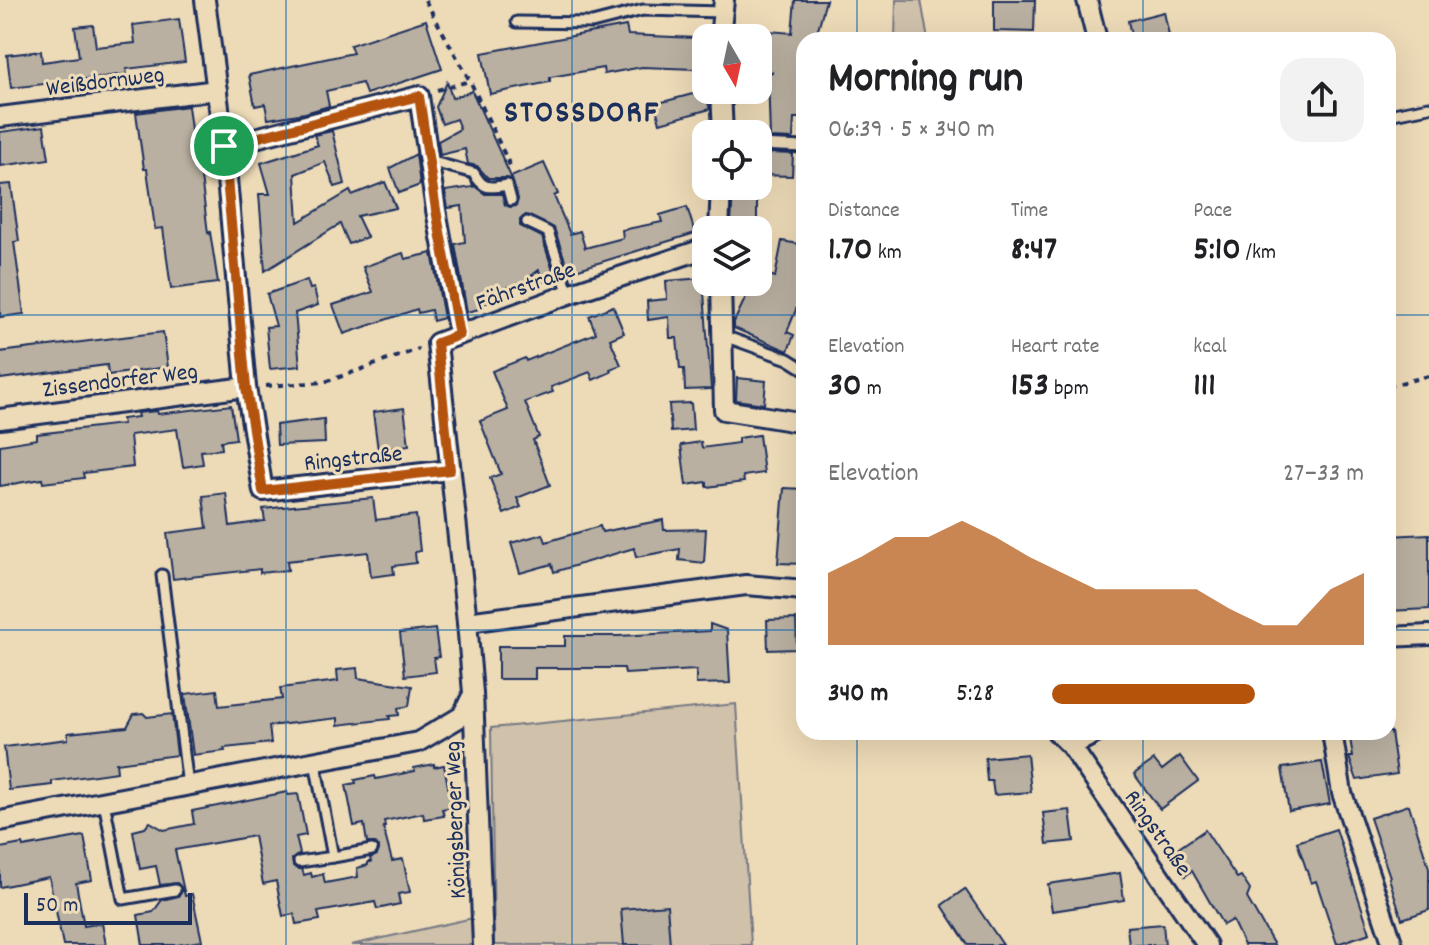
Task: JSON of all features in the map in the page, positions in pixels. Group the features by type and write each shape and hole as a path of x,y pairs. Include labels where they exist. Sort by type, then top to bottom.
{"street":[{"name":"Ringstraße","path":"205,0 224,146 246,387 263,491 450,470"},
{"path":"1087,0 1095,32"},
{"name":"Weißdornweg","path":"0,117 217,90"},
{"path":"224,146 419,96 459,335"},
{"name":"Fährstraße","path":"437,343 692,253"},
{"path":"722,296 724,410 796,422"},
{"path":"437,343 467,622 746,585 796,589"},
{"name":"Zissendorfer Weg","path":"0,419 246,387"},
{"name":"Königsberger Weg","path":"467,622 473,693 483,945"},
{"path":"1396,637 1429,635"},
{"name":"Königsberger Weg","path":"0,821 418,742 462,716 473,693"},
{"name":"Ringstraße","path":"1065,740 1207,945"},
{"path":"1071,746 1083,740"},
{"path":"1333,740 1342,793 1393,945"}],"lane":[{"path":"517,22 592,23 643,10 723,6"},
{"path":"1396,113 1429,107"},
{"path":"772,146 796,147"},
{"path":"429,161 474,173 478,182 489,188 507,185 511,200"},
{"path":"527,222 548,232 569,294"},
{"path":"724,336 796,364"},
{"path":"162,575 188,786"},
{"path":"315,762 333,857"},
{"path":"104,802 123,899 175,890"},
{"path":"299,862 372,850"}],"path":[{"path":"425,0 470,81 512,171 514,182"},
{"path":"419,96 470,81"},
{"path":"246,387 325,382 437,343"},
{"path":"1396,384 1429,376"}],"shaded area":[{"path":"896,0 921,0 927,32 895,32"},
{"path":"736,704 751,945 494,945 491,728"},
{"path":"473,918 474,945 351,945"}],"building":[{"path":"795,0 826,0 817,32 796,32 796,118 793,139 772,138 769,104 772,104 772,31 792,33"},
{"path":"994,0 1035,0 1034,32 994,31"},
{"path":"1164,12 1168,32 1130,32 1128,21"},
{"path":"179,19 185,62 126,69 127,74 11,88 7,55 41,51 42,62 79,57 75,27 93,25 96,47 135,43 133,25"},
{"path":"426,20 442,69 366,94 362,83 326,91 329,106 305,113 268,119 265,104 255,106 249,75 353,53 350,45"},
{"path":"626,26 628,35 692,38 692,69 642,67 604,74 603,68 550,77 550,82 490,94 482,53"},
{"path":"447,82 452,98 472,91 511,177 544,163 558,194 554,196 570,234 580,231 585,248 623,238 622,230 662,222 660,215 687,207 692,234 569,272 554,228 526,215 520,220 520,226 542,237 555,277 543,282 539,270 521,284 493,291 495,300 482,304 483,308 467,312 455,244 465,242 462,206 448,208 445,191 473,187 472,184 485,194 502,194 505,205 510,207 516,206 518,199 512,179 488,178 477,166 468,164 465,149 440,155 438,141 460,129 456,119 442,124 436,107"},
{"path":"692,94 692,104 708,104 710,109 660,123 655,104"},
{"path":"188,106 218,283 171,289 163,228 155,229 136,113"},
{"path":"44,126 49,159 0,166 0,132"},
{"path":"332,131 345,184 335,187 325,162 295,174 298,222 350,191 352,195 385,182 396,208 357,216 367,237 349,244 340,224 265,271 259,194 270,194 261,163 318,145 314,135"},
{"path":"772,153 793,154 792,176 772,175"},
{"path":"416,154 420,185 399,193 390,168"},
{"path":"11,184 19,241 14,242 24,314 0,317 0,185"},
{"path":"732,200 757,200 757,216 731,216"},
{"path":"782,241 796,244 796,310 787,332 794,335 788,351 734,328 746,296 772,296 772,276 775,277"},
{"path":"403,253 405,259 432,253 444,318 433,321 431,310 418,313 417,309 344,334 333,305 373,292 363,267"},
{"path":"692,279 692,296 704,296 711,389 685,390 677,338 670,338 669,317 648,320 647,301 667,299 666,281"},
{"path":"307,280 310,289 314,288 318,305 295,313 300,366 270,369 266,327 276,326 267,294"},
{"path":"613,306 624,333 610,339 621,365 593,380 590,372 551,387 553,392 525,402 539,437 533,440 550,485 517,498 521,507 504,514 490,478 501,474 480,421 508,410 492,371 596,333 589,316"},
{"path":"163,332 168,367 108,375 107,365 0,379 0,352"},
{"path":"737,378 766,381 764,404 736,400"},
{"path":"691,403 693,430 671,432 669,404"},
{"path":"231,405 236,439 221,441 222,449 201,451 203,464 183,467 177,429 130,435 133,467 83,473 84,478 43,483 42,479 0,486 0,445 37,439 37,434 123,424 122,419 138,417 137,413 157,411 158,414"},
{"path":"404,408 409,445 378,450 373,412"},
{"path":"324,419 325,443 277,445 276,425"},
{"path":"759,435 764,473 743,476 744,482 707,487 707,482 686,485 681,445 701,442 702,448 738,443 738,438"},
{"path":"784,488 796,489 796,564 778,563"},
{"path":"226,493 230,526 265,521 263,509 373,498 376,520 416,515 420,551 415,552 416,563 393,566 394,574 371,577 368,552 287,561 288,570 260,573 260,569 173,579 167,533 207,528 203,496"},
{"path":"663,520 664,530 706,529 704,563 679,560 680,549 636,557 634,548 554,572 552,564 520,573 511,543 543,534 546,542 600,526 602,532"},
{"path":"1429,534 1429,609 1396,611 1396,536"},
{"path":"796,619 796,649 768,650 767,620"},
{"path":"710,624 727,630 730,683 696,684 696,670 625,674 624,668 535,668 535,679 498,679 498,646 565,646 565,636 710,631"},
{"path":"435,629 439,657 434,658 436,672 405,676 400,633"},
{"path":"357,668 358,678 412,686 409,706 398,708 399,715 389,716 390,719 338,725 338,718 269,726 271,743 193,755 185,694 217,690 219,706 282,699 280,688 338,681 337,670"},
{"path":"143,713 147,717 172,714 177,755 116,763 117,772 9,790 4,747 68,739 68,733 127,727 134,714"},
{"path":"1350,740 1392,740 1397,774 1357,780 1349,757 1353,757"},
{"path":"1027,754 1031,792 994,795 992,781 987,781 985,758"},
{"path":"1180,756 1198,781 1160,809 1134,774 1154,760 1162,770"},
{"path":"1322,762 1330,804 1289,811 1282,768"},
{"path":"434,764 434,767 444,765 452,807 442,809 444,816 424,819 423,813 384,821 392,861 403,859 410,892 398,894 400,904 377,909 375,902 318,912 320,920 296,924 294,914 283,916 276,881 263,884 254,836 175,850 185,896 192,894 202,941 143,945 138,915 153,912 162,900 179,896 182,890 177,883 160,885 156,866 140,869 133,831 145,828 150,822 164,830 194,824 192,811 287,792 288,795 298,794 306,835 296,837 300,854 292,859 293,866 302,869 304,875 311,873 312,877 323,874 325,883 358,877 357,868 368,865 379,849 375,843 367,843 364,824 354,826 346,785 356,783 355,780 375,776 376,779"},
{"path":"1409,805 1429,868 1429,910 1402,919 1370,818"},
{"path":"1070,810 1074,841 1047,844 1043,813"},
{"path":"1336,829 1370,933 1337,944 1316,881 1311,883 1297,842"},
{"path":"1205,830 1237,878 1241,876 1250,890 1247,898 1274,945 1244,945 1232,920 1223,925 1192,871 1185,876 1170,854"},
{"path":"84,836 92,880 76,883 84,926 102,923 106,945 63,945 49,877 0,887 0,848"},
{"path":"1120,873 1124,900 1052,911 1048,884"},
{"path":"965,889 1003,945 968,945 942,905"},
{"path":"667,905 670,945 624,945 621,909"},
{"path":"1163,924 1165,945 1129,945 1127,927"}],"district":[{"name":"STOSSDORF","path":"582,110"}],"route":[{"path":"419,96 459,335 437,343 450,470 263,491 246,387 224,146 419,96"}]}
